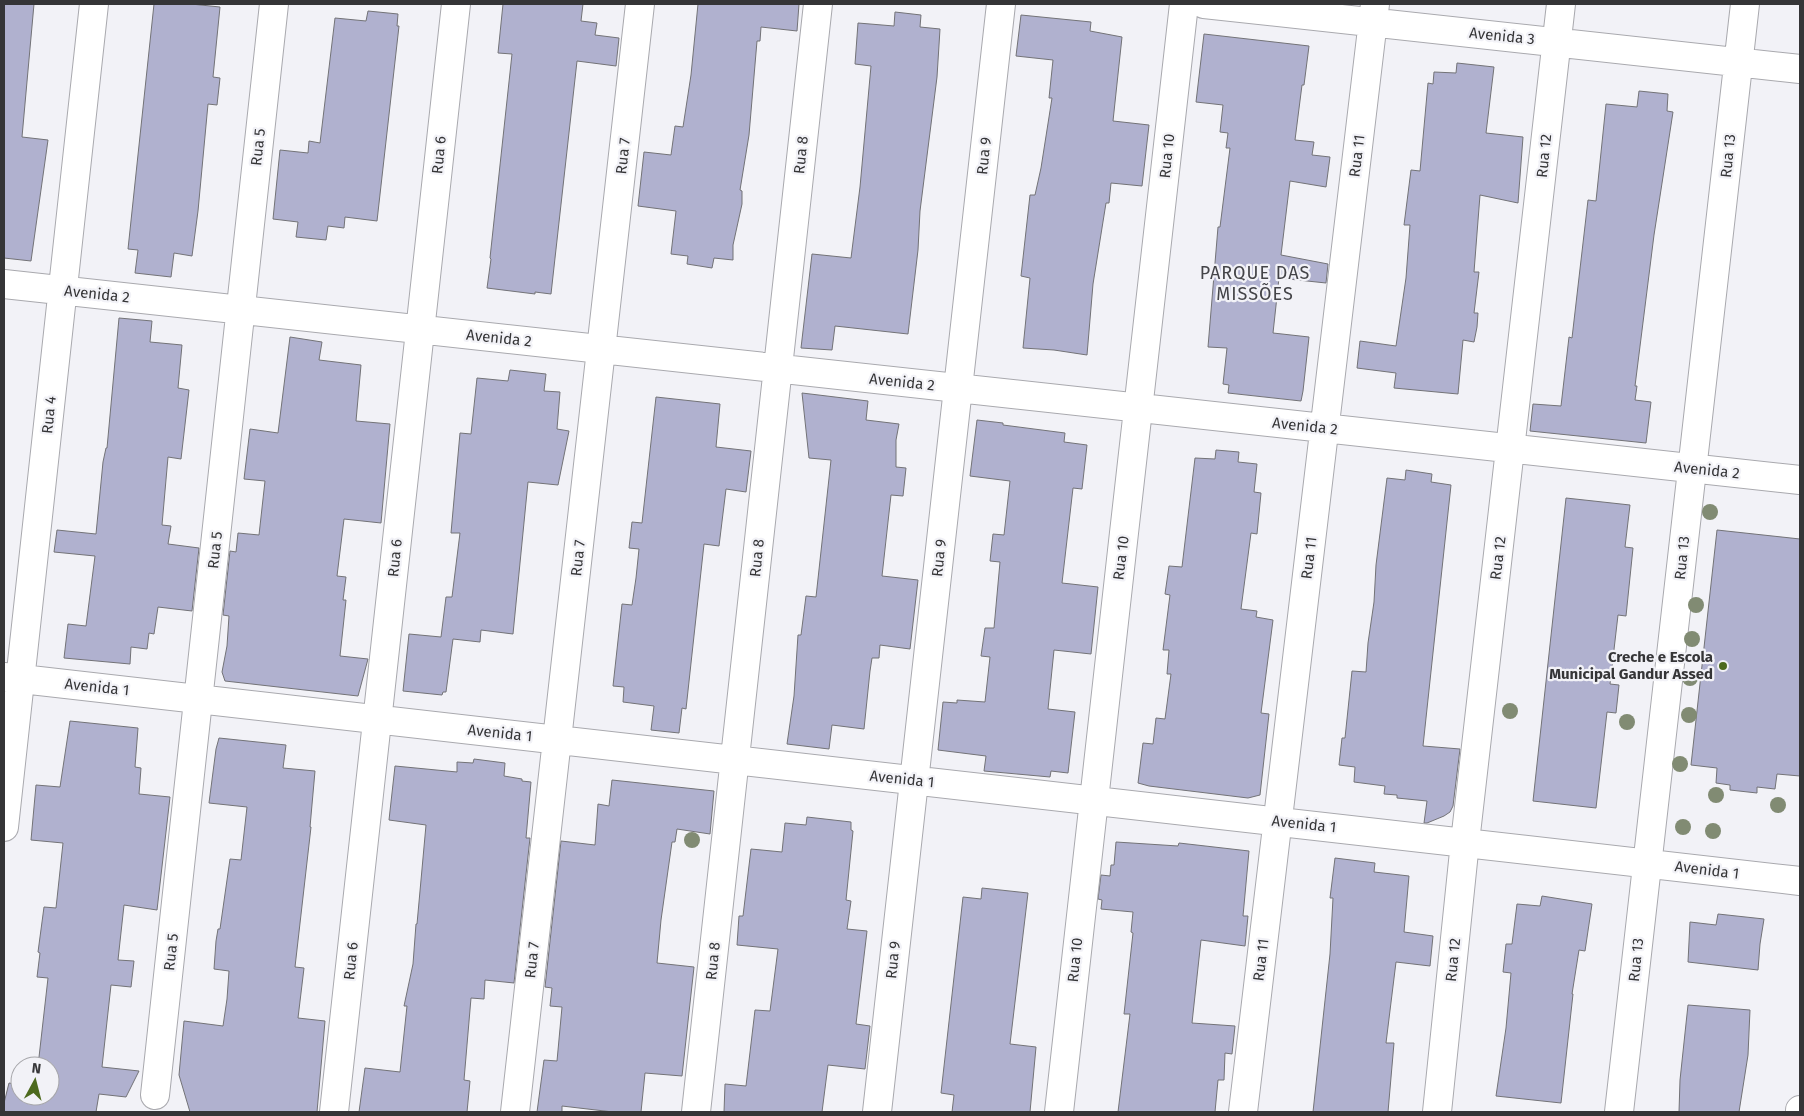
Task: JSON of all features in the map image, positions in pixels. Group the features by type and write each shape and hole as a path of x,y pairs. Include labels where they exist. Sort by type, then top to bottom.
{"street":[{"name":"Rua 4","path":"4,826 12,678 62,290 94,4"},
{"name":"Rua 5","path":"155,1095 274,4"},
{"name":"Rua 6","path":"334,1112 456,4"},
{"name":"Rua 7","path":"515,1112 640,4"},
{"name":"Rua 8","path":"696,1112 818,4"},
{"name":"Rua 9","path":"877,1112 1001,4"},
{"name":"Rua 10","path":"1059,1112 1092,800 1139,408 1184,4"},
{"name":"Avenida 3","path":"1204,4 1374,13 1557,42 1800,69"},
{"name":"Rua 12","path":"1437,1112 1465,842 1561,4"},
{"name":"Rua 13","path":"1619,1112 1745,4"},
{"name":"Rua 11","path":"1243,1112 1374,13"},
{"name":"Avenida 2","path":"4,284 1800,480"},
{"name":"Avenida 1","path":"12,678 1800,881"}],"building":[{"path":"4,4 34,4 22,137 48,140 31,261 4,258"},
{"path":"154,4 191,4 220,7 213,77 220,78 217,105 208,104 192,256 174,253 171,277 135,273 138,250 128,249"},
{"path":"503,4 583,4 581,21 597,23 595,35 619,38 616,66 577,61 551,294 487,288 512,54 498,53"},
{"path":"698,4 799,4 797,31 761,27 760,41 757,41 749,135 740,190 742,191 742,204 733,245 733,260 714,258 712,268 687,264 688,256 671,254 676,211 638,206 644,152 671,155 675,126 683,127 691,75"},
{"path":"368,11 398,14 397,26 399,26 377,221 345,217 344,228 328,226 326,240 296,237 298,222 273,219 280,150 308,153 309,141 320,143 335,18 366,21"},
{"path":"895,12 921,15 920,27 940,29 937,77 920,211 918,250 908,334 835,326 832,350 801,348 812,254 851,258 860,187 871,66 855,64 858,23 894,26"},
{"path":"1021,15 1091,22 1090,31 1122,37 1113,121 1149,125 1142,186 1111,183 1109,203 1106,203 1093,284 1087,355 1023,348 1030,278 1021,276 1030,195 1035,195 1052,98 1049,98 1053,60 1016,56"},
{"path":"1204,34 1309,46 1295,140 1314,142 1312,155 1330,157 1326,187 1290,181 1281,255 1328,264 1326,283 1279,278 1273,333 1309,337 1301,401 1228,393 1229,385 1223,384 1227,348 1208,347 1218,227 1220,227 1230,148 1226,148 1228,133 1220,132 1223,105 1196,102"},
{"path":"1457,63 1494,67 1486,133 1523,137 1518,203 1480,195 1474,272 1479,272 1474,313 1478,313 1477,327 1474,342 1463,340 1458,394 1394,388 1396,373 1357,368 1360,341 1396,346 1406,278 1410,225 1404,225 1411,170 1420,171 1428,83 1433,84 1434,72 1456,73"},
{"path":"1639,91 1668,94 1667,111 1673,112 1654,235 1635,386 1637,386 1635,400 1651,402 1646,443 1530,431 1533,404 1561,406 1569,337 1572,338 1588,200 1596,201 1606,104 1637,107"},
{"path":"119,318 152,321 150,342 182,345 178,388 189,390 181,459 168,457 162,525 171,526 168,544 199,548 192,611 158,607 154,634 149,633 147,649 131,647 130,664 64,658 68,624 86,626 95,556 54,552 57,530 96,534 103,462 107,448"},
{"path":"290,337 322,342 319,360 361,365 356,421 390,424 381,523 344,519 337,576 346,577 343,600 346,600 340,656 368,659 358,696 225,681 222,672 227,646 229,616 223,615 230,551 236,552 238,533 259,535 265,481 244,479 250,429 278,433"},
{"path":"510,370 546,374 544,391 560,392 557,429 569,431 558,485 528,482 513,634 481,630 480,642 453,639 446,692 443,692 442,695 403,691 409,634 441,637 446,597 452,597 460,533 451,533 460,433 471,434 477,378 508,381"},
{"path":"802,393 868,401 866,420 899,424 896,440 896,467 906,468 903,496 891,495 882,576 918,580 910,649 880,645 879,658 872,658 864,729 832,725 829,749 787,744 794,696 798,635 801,635 806,596 816,597 831,460 809,458"},
{"path":"656,397 720,404 716,447 751,451 746,492 726,489 719,546 704,544 686,709 682,708 679,733 651,730 654,706 623,702 624,687 613,686 622,604 632,605 639,549 629,548 632,522 642,523"},
{"path":"977,420 1065,433 1064,442 1087,445 1082,489 1073,488 1062,583 1098,587 1091,654 1054,650 1048,709 1075,712 1068,773 1051,771 1050,777 984,771 986,756 938,750 943,702 957,703 957,700 985,702 990,657 981,656 985,628 994,628 1000,562 990,561 993,534 1004,535 1010,481 970,476"},
{"path":"1216,450 1239,452 1238,462 1257,464 1254,492 1261,493 1257,534 1251,533 1241,609 1257,611 1256,617 1273,620 1261,713 1269,714 1260,795 1248,798 1138,783 1143,743 1153,744 1156,718 1165,719 1171,674 1167,674 1169,650 1163,650 1170,595 1165,594 1169,566 1182,567 1195,458 1215,459"},
{"path":"1406,470 1432,474 1431,482 1451,485 1423,746 1460,749 1453,806 1450,812 1444,816 1427,823 1424,823 1427,801 1397,798 1397,795 1384,794 1385,786 1354,782 1355,767 1339,765 1342,738 1345,738 1352,671 1366,672 1376,565 1387,478 1405,480"},
{"path":"1566,498 1630,505 1625,547 1633,548 1626,616 1618,615 1610,684 1619,685 1616,713 1607,712 1596,808 1533,801"},
{"name":"Creche e Escola Municipal Gandur Assed","path":"1717,530 1800,539 1800,776 1777,774 1775,789 1757,787 1757,793 1730,790 1730,785 1716,783 1717,768 1691,765"},
{"path":"70,721 138,728 135,767 141,768 139,794 170,797 157,910 124,905 118,960 134,961 131,987 111,985 102,1067 139,1071 126,1097 99,1094 96,1112 4,1112 4,1103 9,1083 10,1106 60,1106 60,1056 39,1056 48,978 37,977 44,907 56,908 63,843 31,840 36,785 60,787"},
{"path":"219,738 286,745 283,768 315,771 311,827 295,967 304,968 298,1018 325,1021 317,1112 190,1112 179,1075 184,1021 223,1026 227,999 229,971 214,969 216,941 218,929 220,929 230,859 241,860 247,807 209,803"},
{"path":"474,759 505,763 504,776 531,782 526,838 530,838 514,983 485,980 484,999 471,998 464,1080 470,1081 467,1112 359,1112 365,1068 400,1072 407,1006 404,1006 413,964 426,825 389,820 395,766 457,772 457,762 473,763"},
{"path":"612,780 714,791 710,834 677,829 675,842 672,842 661,920 657,963 694,967 682,1076 645,1073 641,1112 613,1112 562,1106 562,1112 537,1112 544,1060 557,1061 562,1007 550,1006 552,988 545,987 561,841 595,845 598,804 609,806"},
{"path":"807,817 851,822 851,830 853,831 846,900 851,901 847,929 867,931 856,1024 870,1026 865,1069 828,1065 822,1112 724,1112 725,1084 746,1086 755,1010 770,1011 778,949 737,945 739,916 743,916 751,849 782,852 785,823 806,825"},
{"path":"1116,842 1178,846 1179,843 1249,851 1243,916 1248,916 1245,946 1201,940 1192,1023 1235,1026 1232,1054 1225,1053 1224,1080 1218,1080 1215,1112 1118,1112 1130,1014 1124,1014 1133,933 1131,932 1133,912 1101,909 1102,900 1098,899 1101,875 1110,876 1111,865 1114,865"},
{"path":"1335,858 1375,863 1374,872 1409,876 1404,932 1433,936 1430,966 1396,962 1386,1043 1394,1043 1388,1112 1313,1112 1330,954 1333,898 1330,898"},
{"path":"982,888 1028,893 1010,1044 1036,1047 1030,1112 952,1112 954,1095 941,1093 963,897 981,899"},
{"path":"1542,896 1592,904 1585,951 1579,950 1572,994 1561,1103 1496,1096 1506,1028 1511,973 1503,972 1506,944 1512,944 1517,904 1540,906"},
{"path":"1718,914 1764,919 1758,970 1688,962 1690,922 1716,925"},
{"path":"1688,1005 1750,1010 1748,1055 1739,1112 1679,1112 1680,1080"}],"place":[{"name":"Creche e Escola Municipal Gandur Assed","path":"1723,666"}],"district":[{"name":"PARQUE DAS MISSÕES","path":"1255,283"}]}
